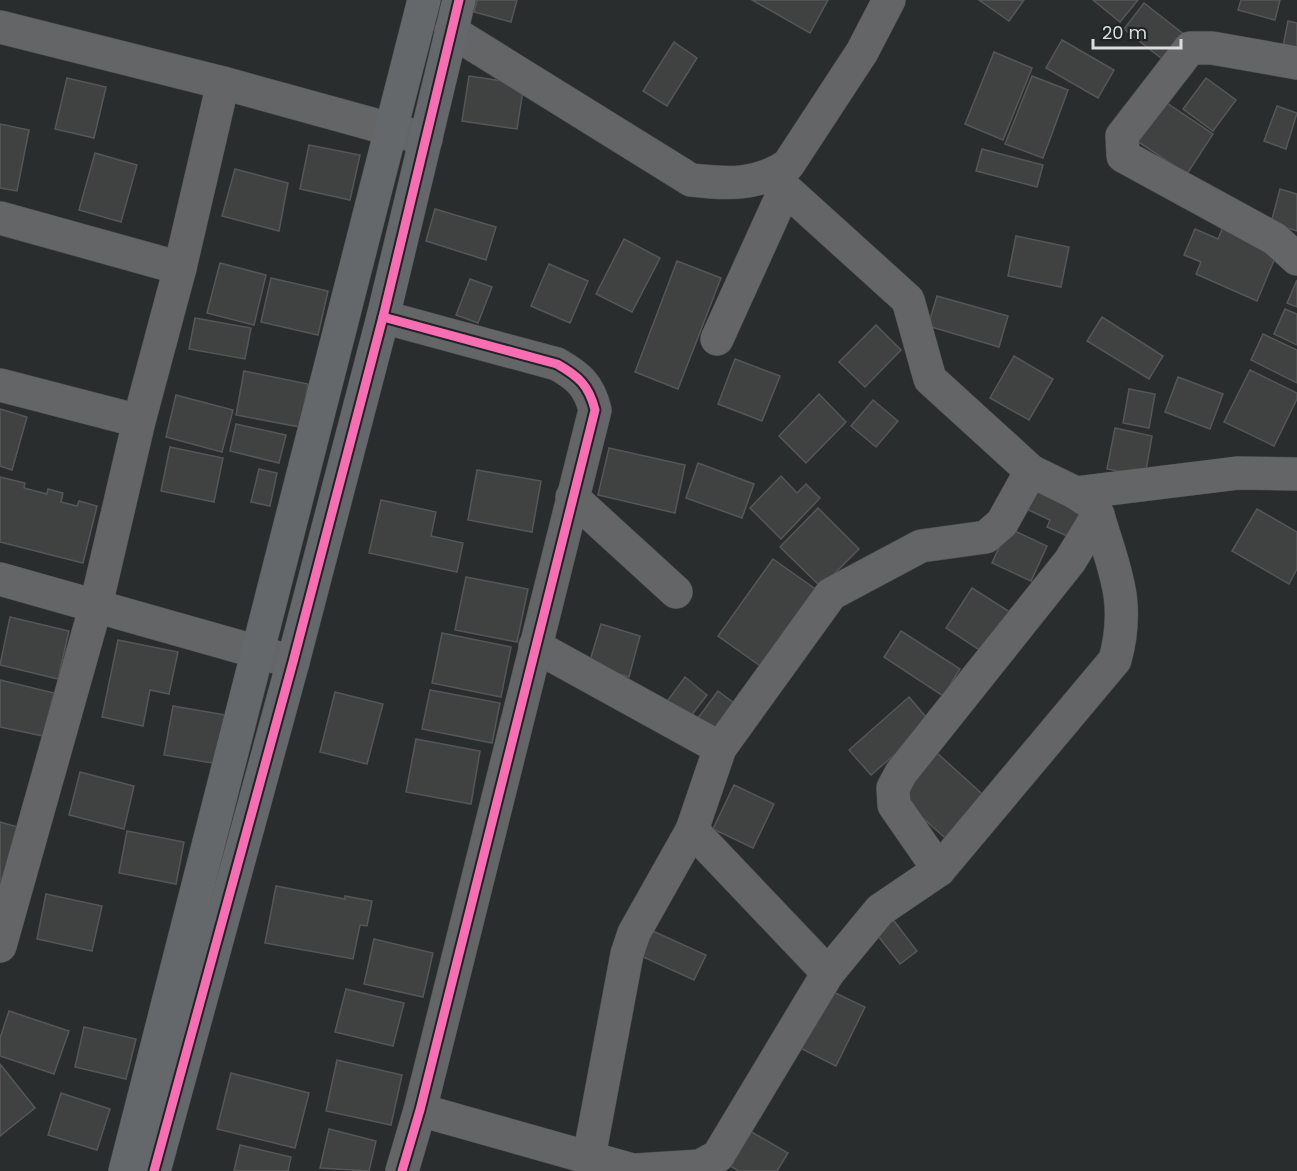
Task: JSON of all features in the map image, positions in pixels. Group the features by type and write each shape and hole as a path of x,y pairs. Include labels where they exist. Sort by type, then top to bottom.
{"street":[{"path":"125,1171 254,653 344,317 424,0"},
{"path":"154,1171 293,662 383,317 459,0"},
{"path":"717,339 778,183 862,52 889,0"},
{"path":"0,27 223,83 426,139"},
{"path":"420,1110 636,1171 700,1166 718,1156 828,974 880,910 939,870 1115,660 1123,617 1122,600 1087,504 1031,471 930,379 908,300 778,183 725,184 691,180 451,31"},
{"path":"1297,63 1212,48 1190,48 1122,136 1123,156 1275,239 1297,259"},
{"path":"0,946 96,605 139,421 180,268 223,83"},
{"path":"0,219 180,268"},
{"path":"383,317 557,364 581,378 590,392 595,410 420,1110 402,1171"},
{"path":"0,385 139,421"},
{"path":"589,1157 627,954 634,933 692,830 720,748 831,594 921,546 987,537 1002,523 1031,471"},
{"path":"1087,504 1238,473 1297,474"},
{"path":"572,497 676,592"},
{"path":"939,870 894,805 893,788 900,773 1070,561 1087,504"},
{"path":"0,579 96,605 254,653 293,662"},
{"path":"535,646 720,748"},
{"path":"692,830 828,974"}],"building":[{"path":"477,0 517,0 511,22 474,12"},
{"path":"752,0 828,0 810,33"},
{"path":"979,0 1024,0 1009,21"},
{"path":"1093,0 1138,0 1120,22"},
{"path":"1241,0 1280,0 1275,20 1238,10"},
{"path":"1144,3 1186,36 1166,62 1124,29"},
{"path":"1288,21 1297,23 1297,54 1282,51"},
{"path":"1062,40 1114,70 1098,98 1046,68"},
{"path":"674,42 697,58 667,106 643,91"},
{"path":"994,52 1032,68 1003,140 965,124"},
{"path":"469,76 524,84 517,129 462,121"},
{"path":"1032,76 1068,90 1043,158 1005,144"},
{"path":"67,78 106,87 94,138 55,129"},
{"path":"1206,78 1236,100 1213,131 1183,109"},
{"path":"1164,101 1213,134 1187,174 1137,141"},
{"path":"1277,106 1297,113 1286,149 1264,141"},
{"path":"0,124 29,130 17,191 0,188"},
{"path":"309,145 360,155 350,200 300,189"},
{"path":"982,149 1043,165 1037,187 976,171"},
{"path":"95,153 137,165 121,222 79,210"},
{"path":"235,169 288,183 279,231 222,216"},
{"path":"1280,189 1297,194 1297,231 1271,223"},
{"path":"435,209 496,227 486,260 426,241"},
{"path":"1225,222 1280,246 1257,301 1196,274 1201,262 1184,255 1195,229 1218,239"},
{"path":"1016,236 1069,247 1061,287 1008,276"},
{"path":"624,239 660,258 632,312 596,294"},
{"path":"677,261 721,278 678,389 635,372"},
{"path":"220,263 266,275 254,325 207,313"},
{"path":"549,264 588,281 570,323 531,306"},
{"path":"271,278 328,291 318,335 261,322"},
{"path":"470,279 492,287 478,323 456,315"},
{"path":"1297,280 1297,307 1287,303"},
{"path":"937,296 1008,316 999,347 928,326"},
{"path":"1285,309 1297,314 1297,345 1274,334"},
{"path":"1102,317 1163,356 1149,379 1087,341"},
{"path":"195,318 251,328 245,359 189,349"},
{"path":"876,325 901,350 865,387 839,362"},
{"path":"1263,334 1297,350 1297,383 1251,360"},
{"path":"1014,356 1053,379 1029,420 990,398"},
{"path":"735,359 780,376 762,421 718,404"},
{"path":"1250,370 1297,393 1297,399 1274,446 1224,422"},
{"path":"244,371 308,384 300,427 236,415"},
{"path":"1178,377 1223,394 1210,429 1165,412"},
{"path":"1129,389 1155,394 1149,428 1123,423"},
{"path":"819,394 846,422 806,463 779,436"},
{"path":"176,395 233,410 222,452 166,437"},
{"path":"873,400 898,421 876,447 851,426"},
{"path":"0,409 27,417 12,470 0,466"},
{"path":"236,424 286,435 279,463 230,451"},
{"path":"1115,428 1152,436 1145,476 1107,469"},
{"path":"170,447 223,458 214,502 161,491"},
{"path":"609,448 685,465 675,513 598,495"},
{"path":"698,463 754,484 742,518 686,498"},
{"path":"259,469 277,473 270,506 251,502"},
{"path":"477,470 541,481 532,532 468,520"},
{"path":"781,476 797,493 806,484 820,498 781,539 750,508"},
{"path":"0,477 25,483 24,488 47,494 48,489 63,493 61,502 77,506 79,501 97,506 83,563 0,542"},
{"path":"1036,487 1087,509 1074,539 1047,527 1050,520 1026,509"},
{"path":"381,500 436,512 431,536 463,543 457,572 369,553"},
{"path":"818,508 859,549 821,587 780,547"},
{"path":"1257,509 1297,532 1297,569 1289,584 1232,551"},
{"path":"1008,528 1047,546 1031,581 992,563"},
{"path":"773,559 821,593 766,670 718,636"},
{"path":"466,577 528,589 517,642 455,630"},
{"path":"972,588 1013,614 987,655 946,628"},
{"path":"10,617 69,631 58,679 0,665"},
{"path":"601,624 640,636 629,677 589,664"},
{"path":"901,631 960,669 943,696 884,657"},
{"path":"442,633 511,647 501,697 432,683"},
{"path":"118,640 178,652 169,694 150,690 143,726 102,717"},
{"path":"685,677 707,695 687,721 665,704"},
{"path":"0,680 54,693 43,736 0,727"},
{"path":"430,690 500,703 492,743 422,729"},
{"path":"718,691 742,709 719,739 695,722"},
{"path":"335,692 383,704 367,764 320,752"},
{"path":"909,697 931,723 871,775 849,750"},
{"path":"173,706 226,715 218,764 164,755"},
{"path":"416,739 480,751 471,804 406,792"},
{"path":"937,753 990,801 952,844 898,796"},
{"path":"80,772 134,786 124,829 69,815"},
{"path":"734,785 774,804 753,848 713,829"},
{"path":"0,822 21,828 0,901"},
{"path":"127,831 184,842 176,884 119,873"},
{"path":"276,886 345,899 345,896 372,901 367,926 360,925 353,959 265,943"},
{"path":"46,894 102,906 92,951 37,939"},
{"path":"888,913 917,951 900,964 871,927"},
{"path":"644,927 706,955 694,980 632,952"},
{"path":"374,939 433,953 423,997 364,984"},
{"path":"346,989 404,1003 393,1046 335,1032"},
{"path":"827,989 865,1007 836,1066 798,1047"},
{"path":"9,1011 69,1031 54,1074 0,1056 0,1038"},
{"path":"84,1027 136,1039 126,1079 75,1067"},
{"path":"337,1060 402,1075 391,1125 326,1111"},
{"path":"0,1064 35,1108 0,1136"},
{"path":"231,1073 309,1093 295,1148 217,1129"},
{"path":"61,1093 110,1109 97,1150 48,1135"},
{"path":"743,1127 788,1153 777,1171 739,1171 723,1162"},
{"path":"329,1129 376,1141 369,1171 320,1168"},
{"path":"240,1145 291,1157 288,1171 234,1171"}],"cycle path":[{"path":"154,1171 293,662 383,317 459,0"},
{"path":"383,317 557,364 582,382 593,401 595,410 420,1110 402,1171"}]}
